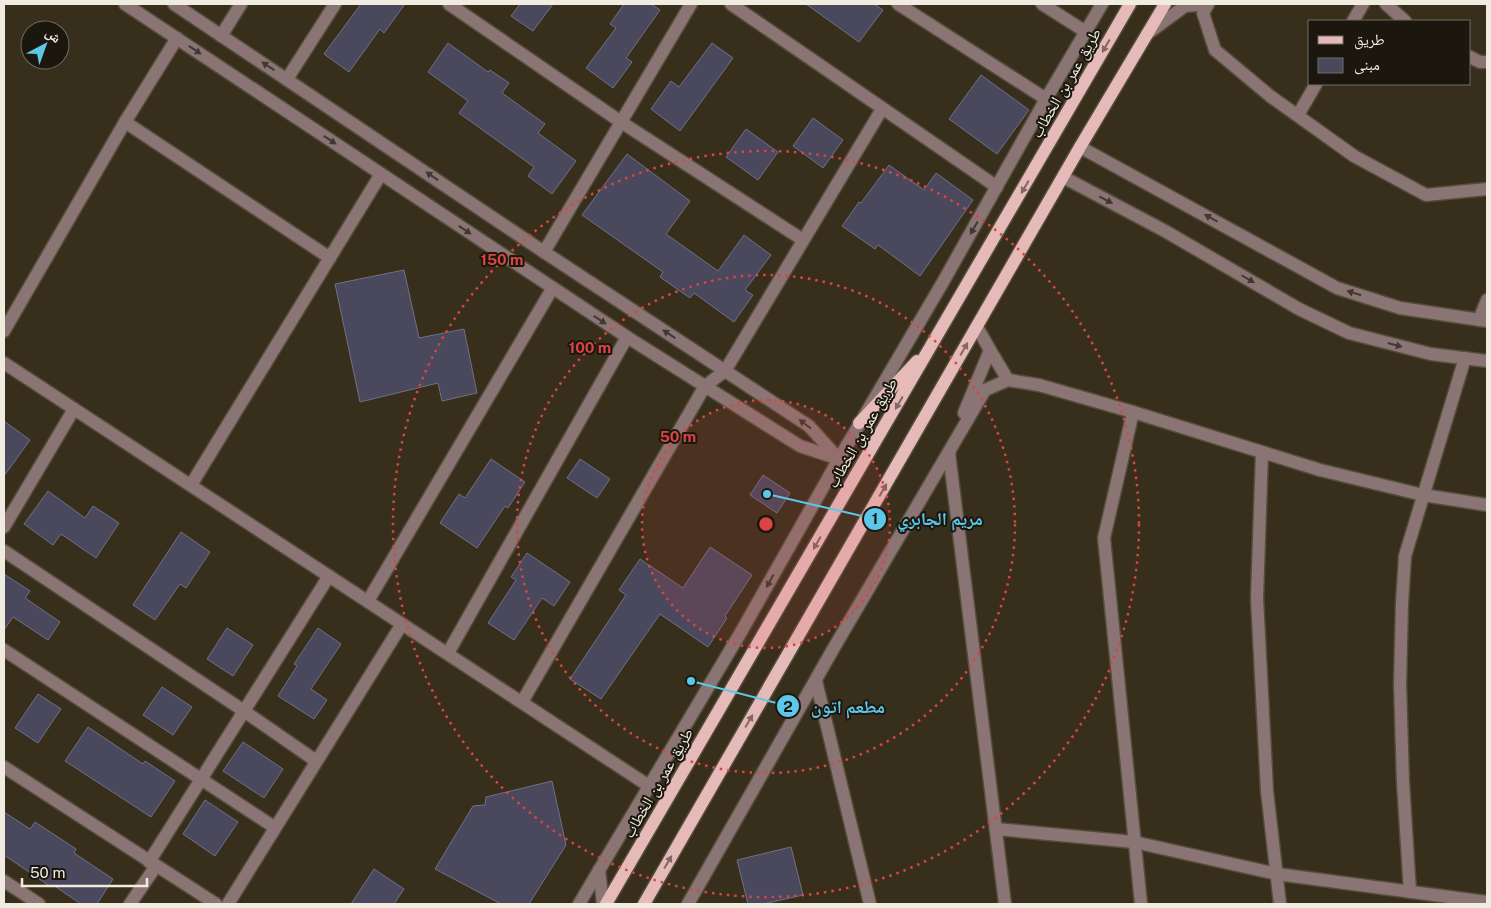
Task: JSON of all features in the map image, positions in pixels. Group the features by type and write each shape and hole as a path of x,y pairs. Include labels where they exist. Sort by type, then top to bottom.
{"main road":[{"name":"طريق عمر بن الخطاب","path":"605,904 1130,4"},
{"path":"644,904 1080,146 1165,4"},
{"path":"859,423 934,342"}],"street":[{"path":"125,4 627,337 800,446 839,459"},
{"path":"174,4 808,426 839,459"},
{"path":"221,36 241,4"},
{"path":"287,79 335,4"},
{"path":"449,4 621,122 803,240"},
{"path":"544,252 691,4"},
{"path":"731,4 997,187"},
{"path":"898,4 1046,99"},
{"path":"1042,4 1086,32"},
{"path":"579,904 741,632 859,423 943,282 1102,4"},
{"path":"1147,34 1185,6 1208,4"},
{"path":"1208,4 1202,13 1215,50 1270,96 1354,156 1426,195 1487,189"},
{"path":"1354,20 1363,4"},
{"path":"1386,4 1404,20"},
{"path":"4,331 125,122 177,38"},
{"path":"1471,58 1480,62 1487,62"},
{"path":"1298,115 1315,85"},
{"path":"522,702 704,386 725,371 882,109"},
{"path":"125,122 330,258"},
{"path":"1080,146 1337,288 1400,308 1483,321 1487,300"},
{"path":"191,485 381,174"},
{"path":"1063,177 1165,231 1299,308 1350,333 1431,354 1487,361"},
{"path":"368,601 552,289"},
{"path":"977,327 1008,380"},
{"path":"448,653 627,337"},
{"path":"990,350 949,453 1005,904"},
{"path":"1410,892 1403,782 1400,684 1405,556 1465,358"},
{"path":"5,368 74,409 649,786"},
{"path":"688,904 985,390 1008,380 1039,385 1320,470 1423,495 1487,505"},
{"path":"4,527 74,409"},
{"path":"1133,412 1104,538 1140,904"},
{"path":"1262,452 1256,598 1267,791 1280,904"},
{"path":"4,551 316,761"},
{"path":"130,904 201,779 330,576"},
{"path":"228,904 402,624"},
{"path":"4,650 274,828"},
{"path":"816,681 870,904"},
{"path":"4,767 216,904"},
{"path":"996,829 1134,842 1276,874 1487,902"},
{"path":"599,870 605,904"},
{"path":"4,881 39,904"},
{"path":"695,892 702,904"}],"building":[{"path":"361,4 405,4 384,33 380,29 349,72 324,54"},
{"path":"520,4 553,4 533,31 511,16"},
{"path":"624,4 651,4 660,10 626,58 632,62 613,88 586,68 616,28 610,24"},
{"path":"806,4 874,4 883,10 859,42"},
{"path":"448,43 488,72 490,70 509,83 502,93 545,124 538,133 576,161 552,194 528,176 534,167 459,113 468,101 428,72"},
{"path":"712,43 733,58 680,131 651,109 671,81 679,87"},
{"path":"981,75 1029,110 997,154 949,119"},
{"path":"813,118 843,140 823,168 793,146"},
{"path":"746,129 778,152 758,180 726,157"},
{"path":"627,154 690,201 666,234 718,271 744,235 771,255 745,290 753,295 734,322 694,293 690,298 660,277 663,272 582,215"},
{"path":"889,165 924,190 936,173 973,200 920,276 878,245 875,249 842,226"},
{"path":"404,270 419,338 464,329 477,393 442,401 438,383 360,402 335,284"},
{"path":"4,421 30,440 4,476"},
{"path":"491,459 525,482 508,508 505,506 477,548 440,523 459,494 465,498"},
{"path":"580,459 610,479 597,498 567,478"},
{"path":"763,475 790,493 777,513 750,495"},
{"path":"48,491 85,518 93,506 119,523 96,558 61,534 53,545 24,524"},
{"path":"181,532 210,552 186,588 180,584 155,620 133,605"},
{"path":"710,547 752,575 725,616 727,618 708,647 660,614 601,699 570,679 626,595 619,590 640,559 683,588"},
{"path":"527,553 570,582 554,606 542,598 514,640 488,623 516,580 511,577"},
{"path":"4,574 30,591 25,598 60,622 48,640 13,617 4,630"},
{"path":"227,628 253,645 233,676 207,659"},
{"path":"318,628 341,644 311,689 327,700 314,719 278,696 297,666 294,664"},
{"path":"162,687 192,707 173,735 143,715"},
{"path":"38,694 61,709 38,743 15,728"},
{"path":"88,727 143,764 145,761 175,781 151,817 65,761"},
{"path":"243,742 283,769 264,798 223,771"},
{"path":"552,781 566,845 529,904 501,904 435,869 473,806 485,805 486,797"},
{"path":"205,800 238,822 215,856 183,834"},
{"path":"4,812 30,829 35,822 76,849 74,853 113,879 97,904 81,904 53,885 51,887 4,855"},
{"path":"791,847 803,895 763,904 748,904 737,860"},
{"path":"374,869 404,889 394,904 351,904"}],"place":[{"name":"مريم الجابري","path":"767,494"},
{"name":"مطعم اتون","path":"691,681"}]}
